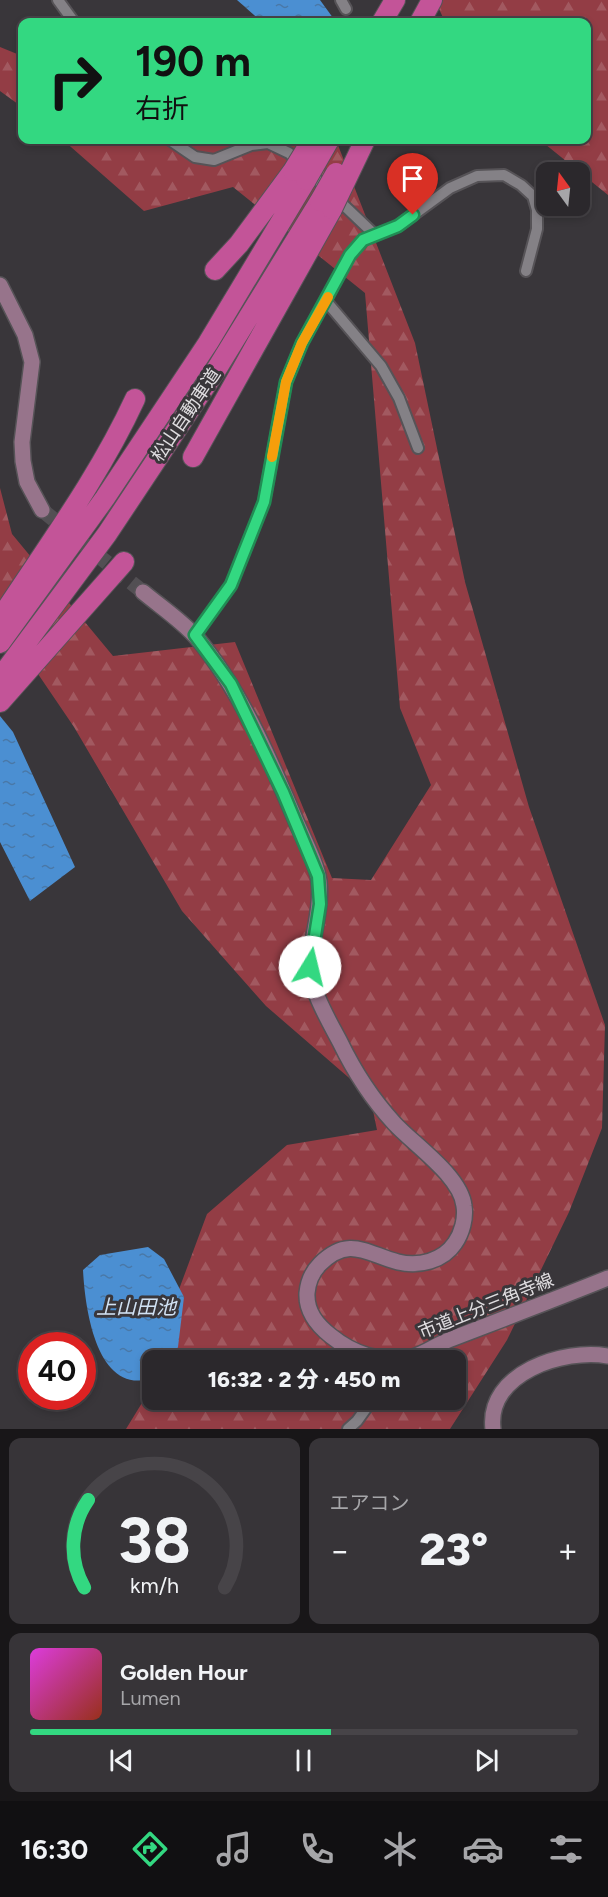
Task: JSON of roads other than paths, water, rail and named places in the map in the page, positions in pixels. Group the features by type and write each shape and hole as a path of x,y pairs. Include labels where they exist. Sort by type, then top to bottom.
{"highway":[{"path":"384,18 395,0"},
{"path":"397,18 408,0"},
{"path":"215,270 300,176 311,144"},
{"name":"松山自動車道","path":"0,643 105,498 208,343 300,176 326,144"},
{"name":"松山自動車道","path":"0,678 119,515 326,205 353,144"},
{"path":"194,457 326,205 363,144"},
{"path":"0,619 101,462 135,399"},
{"path":"2,700 124,562"}],"street":[{"path":"58,0 71,18"},
{"path":"176,144 195,157 214,160 250,145 259,144"},
{"path":"270,144 289,153 375,235"},
{"path":"195,635 231,585 264,502 286,382 302,343 350,255 363,240 398,226 450,188 477,176 504,175 521,185 533,196 537,210 537,229 526,271"},
{"path":"0,285 25,335 32,362 22,442 22,461 27,482 42,510"},
{"path":"326,301 381,366 399,398 418,448"},
{"name":"市道上分三角寺線","path":"143,592 195,635 231,684 283,792 318,876 320,904 310,967 315,988 362,1082 393,1122 444,1172 457,1188 464,1205 462,1231 444,1256 434,1260 411,1263 399,1262 367,1250 342,1250 323,1261 315,1269 307,1291 310,1312 315,1321 331,1336 353,1350"},
{"name":"市道上分三角寺線","path":"428,1350 445,1341 608,1278"},
{"path":"493,1429 494,1407 501,1392 511,1381 542,1365 580,1354 608,1356"},
{"path":"348,1429 365,1410"}],"water":[{"path":"237,0 320,0 333,18 257,18"},
{"path":"0,716 13,732 75,867 30,901 0,842"},
{"name":"上山田池","path":"148,1247 164,1259 184,1297 178,1347 176,1350 142,1350 142,1379 134,1380 118,1374 106,1362 97,1345 96,1332 93,1332 87,1305 83,1270 100,1255"}],"tunnel":[{"path":"42,510 143,592"}]}
